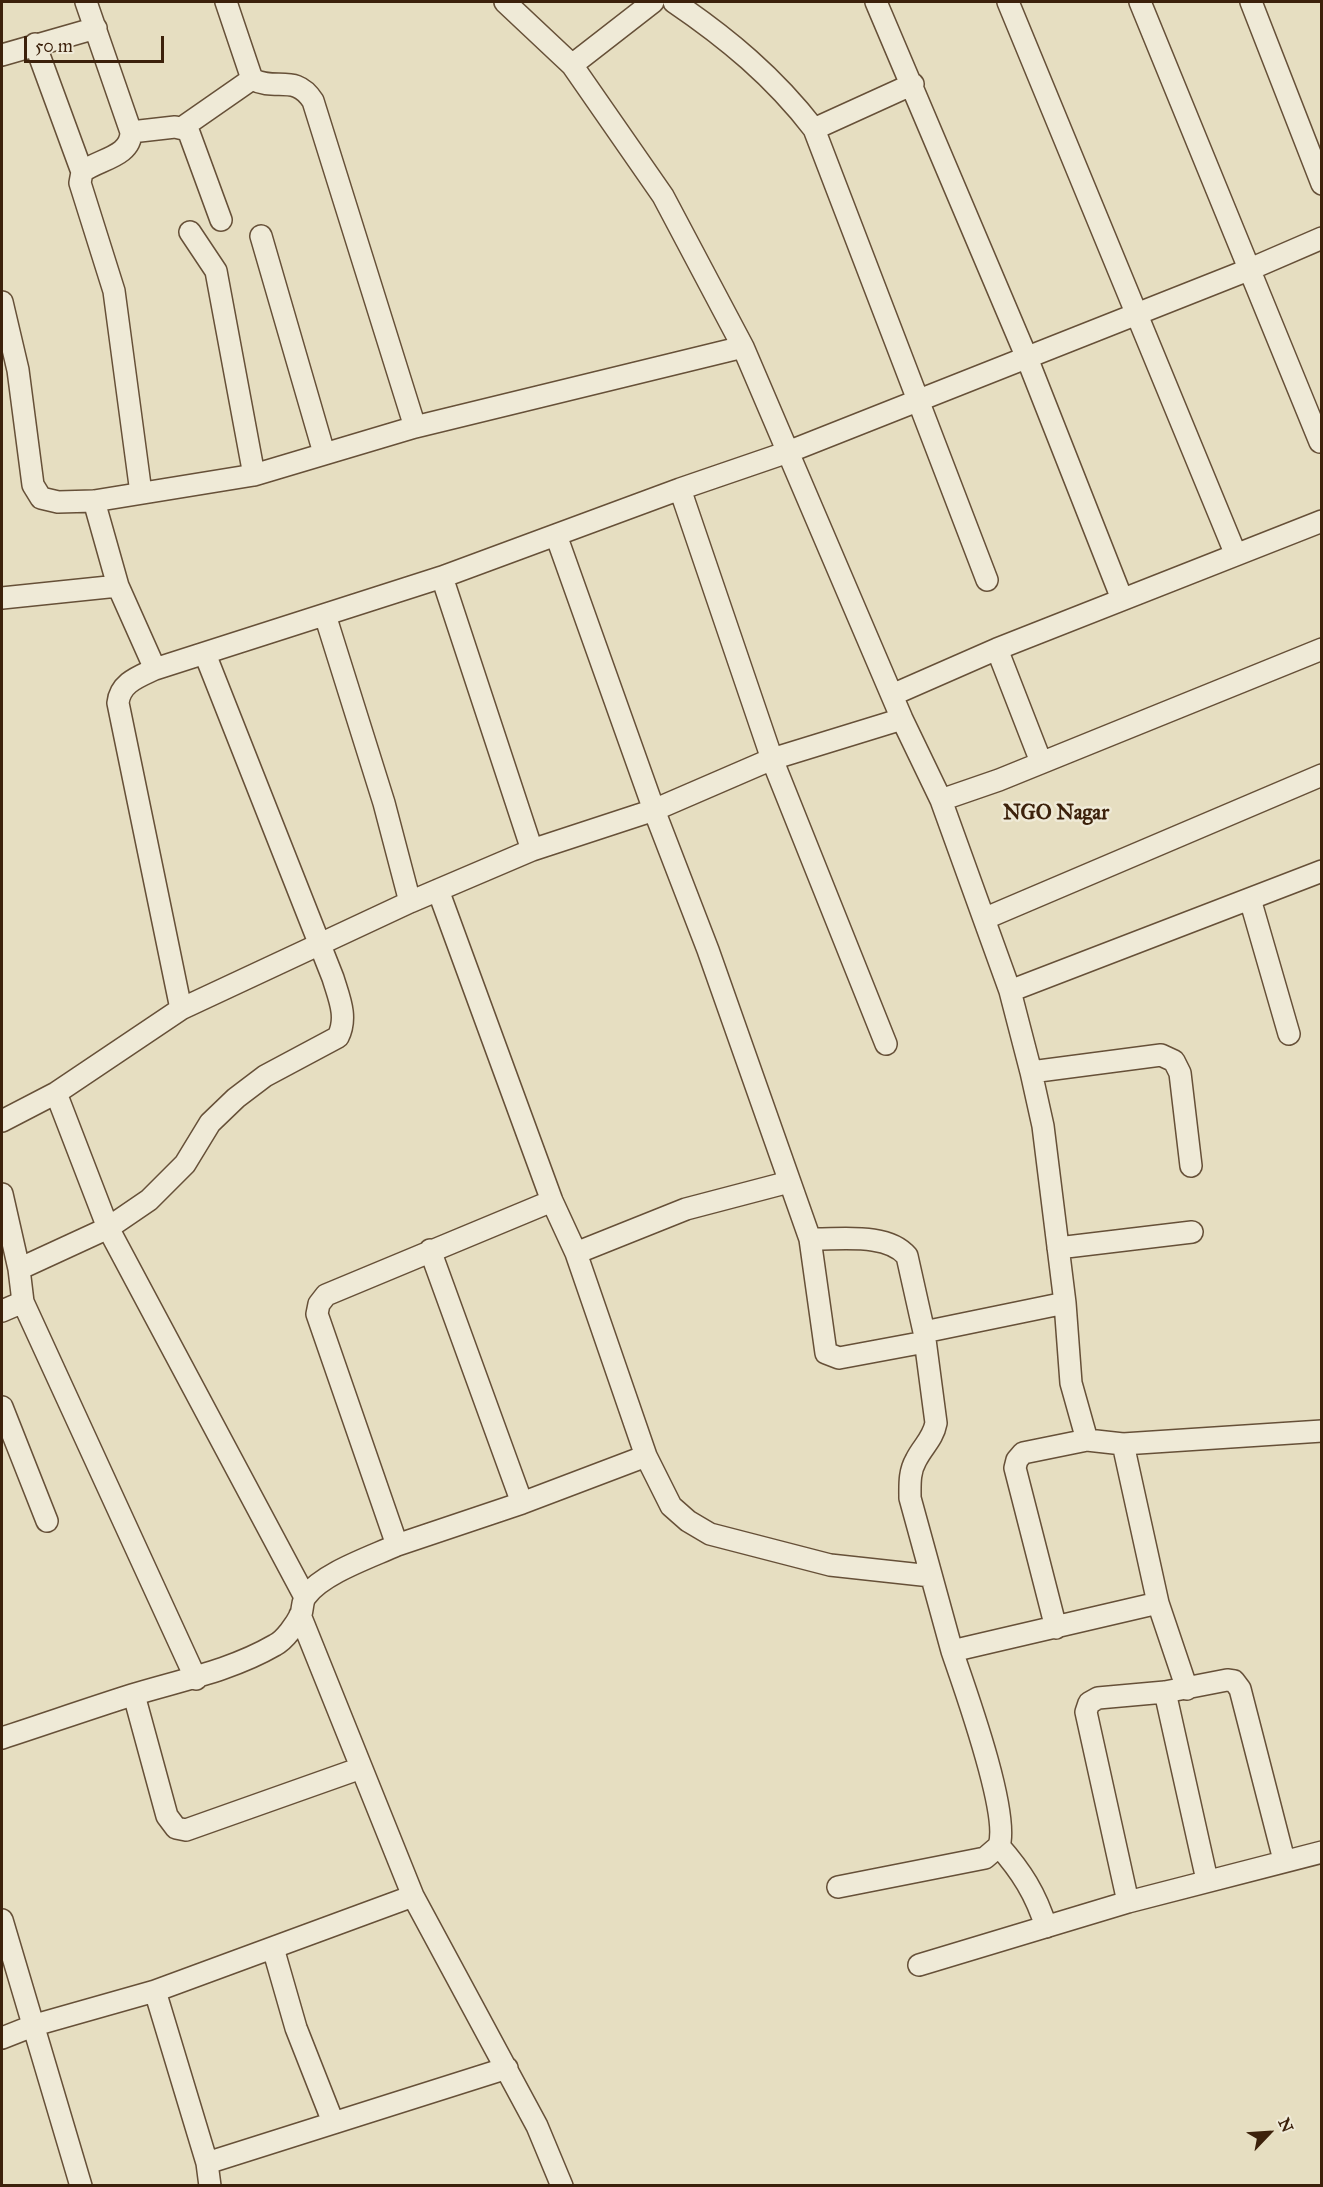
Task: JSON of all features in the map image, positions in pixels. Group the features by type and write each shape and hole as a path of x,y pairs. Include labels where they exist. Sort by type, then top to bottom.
{"street":[{"path":"82,172 125,150 131,141 131,132 86,2"},
{"path":"226,2 252,79 260,83 295,84 306,90 313,101 415,427"},
{"path":"505,2 572,65 663,196 743,346 902,719 941,800 986,918 1010,991 1031,1072 1043,1126 1065,1304 1071,1383 1087,1440"},
{"path":"572,65 653,2"},
{"path":"674,2 727,38 777,86 814,129 987,580"},
{"path":"876,2 913,84 1027,358 1122,599"},
{"path":"1008,2 1236,555"},
{"path":"1140,2 1320,442"},
{"path":"1251,2 1322,184"},
{"path":"2,55 96,28"},
{"path":"35,44 82,172 80,183 114,291 141,493"},
{"path":"131,132 183,127 252,79"},
{"path":"814,129 913,84"},
{"path":"183,127 190,135 221,220"},
{"path":"190,232 216,272 254,475"},
{"path":"261,236 324,453"},
{"path":"181,1009 118,703 119,693 129,682 155,669 442,577 680,489 788,452 1248,270 1322,238"},
{"path":"2,302 18,370 33,485 41,498 58,502 94,501 254,475 415,427 743,346"},
{"path":"680,489 772,759 886,1044"},
{"path":"94,501 118,586 155,669"},
{"path":"892,695 998,649 1322,521"},
{"path":"556,535 654,810 708,950 810,1239 823,1346 826,1353 838,1358 1065,1304"},
{"path":"442,577 532,850"},
{"path":"2,598 118,586"},
{"path":"325,615 384,803 410,902"},
{"path":"998,649 1041,762"},
{"path":"941,800 1322,649"},
{"path":"19,1269 108,1228 149,1200 184,1164 210,1123 236,1098 265,1076 338,1037 343,1021 342,1007 319,943 205,654"},
{"path":"2,1121 56,1093 181,1009 410,902 532,850 654,810 772,759 902,719"},
{"path":"986,918 1322,775"},
{"path":"1010,991 1250,899 1320,876"},
{"path":"438,890 552,1201 576,1253 646,1456 671,1506 688,1521 710,1534 830,1565 931,1576"},
{"path":"1250,899 1289,1034"},
{"path":"1031,1072 1161,1056 1174,1060 1180,1073 1191,1166"},
{"path":"56,1093 108,1228 303,1606 361,1768 413,1896 537,2126 562,2186"},
{"path":"576,1253 686,1209 789,1182"},
{"path":"2,1194 19,1269 22,1302 196,1679"},
{"path":"397,1545 317,1314 319,1304 326,1295 552,1201"},
{"path":"1058,1248 1192,1232"},
{"path":"810,1239 868,1241 900,1247 908,1256 924,1337 936,1423 933,1435 913,1468 910,1498 952,1651 976,1720 1002,1824 999,1846 985,1858 838,1887"},
{"path":"430,1250 522,1503"},
{"path":"2,1311 22,1302"},
{"path":"2,1407 47,1521"},
{"path":"1056,1628 1016,1468 1017,1460 1023,1453 1087,1440 1123,1444 1322,1431"},
{"path":"1123,1444 1158,1603 1187,1689"},
{"path":"2,1738 134,1695 196,1679 278,1643 303,1606 339,1571 397,1545 522,1503 646,1456"},
{"path":"952,1651 1158,1603"},
{"path":"1128,1902 1086,1712 1089,1703 1098,1698 1165,1692 1227,1680 1234,1681 1240,1689 1284,1860"},
{"path":"1165,1692 1206,1880"},
{"path":"134,1695 167,1816 176,1828 186,1830 361,1768"},
{"path":"999,1846 1028,1882 1038,1901 1046,1927"},
{"path":"919,1965 1206,1880 1322,1852"},
{"path":"2,2038 35,2025 155,1991 413,1896"},
{"path":"2,1920 81,2186"},
{"path":"273,1948 296,2028 333,2122"},
{"path":"155,1991 207,2163 210,2186"},
{"path":"207,2163 507,2068"}],"district":[{"name":"NGO Nagar","path":"1056,814"}]}
